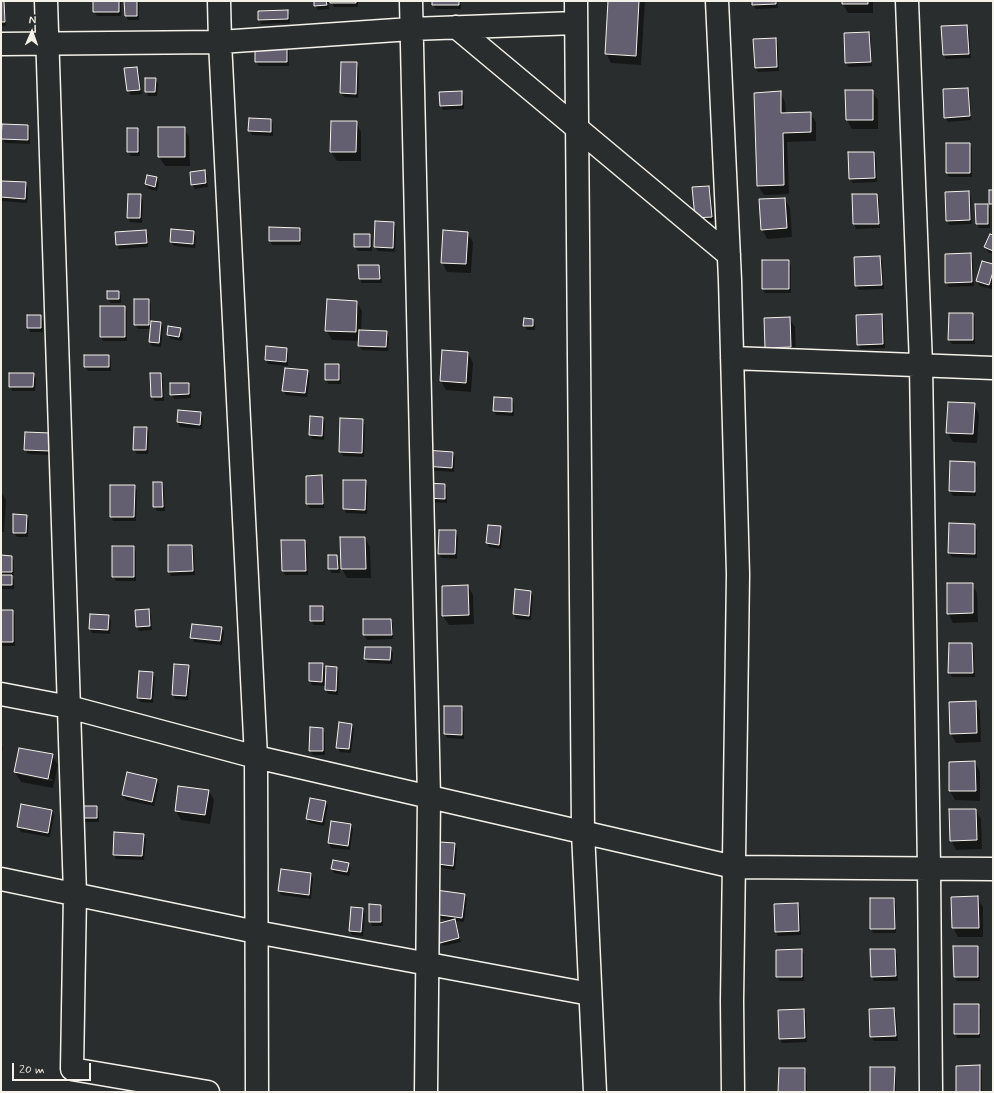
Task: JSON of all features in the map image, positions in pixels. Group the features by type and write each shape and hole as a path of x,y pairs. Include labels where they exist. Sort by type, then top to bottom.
{"street":[{"path":"46,1 75,894 72,1069 208,1092"},
{"path":"219,1 256,757 257,1092"},
{"path":"411,1 430,797 426,1092"},
{"path":"576,1 583,832 595,1092"},
{"path":"717,1 729,255 738,574 732,1000 733,1092"},
{"path":"906,1 921,366 931,1092"},
{"path":"1,44 220,42 411,29 576,23"},
{"path":"456,27 729,255"},
{"path":"732,358 993,368"},
{"path":"1,694 69,707 256,757 734,867 993,869"},
{"path":"1,879 256,932 590,994"}],"building":[{"path":"1,1 4,1 5,22 1,22"},
{"path":"93,1 119,1 119,12 93,12"},
{"path":"124,1 137,1 137,16 125,16"},
{"path":"314,1 326,1 327,5 314,6"},
{"path":"330,1 356,1 356,3 330,3"},
{"path":"432,1 459,1 459,5 432,5"},
{"path":"608,1 639,1 636,56 605,54"},
{"path":"752,1 776,1 776,4 752,5"},
{"path":"842,1 868,1 868,4 842,4"},
{"path":"288,10 288,19 258,20 258,11"},
{"path":"967,25 969,54 943,55 941,26"},
{"path":"869,32 871,62 845,63 844,33"},
{"path":"776,38 777,67 755,68 753,39"},
{"path":"255,46 287,46 287,62 255,62"},
{"path":"341,62 357,62 356,94 340,93"},
{"path":"137,67 140,90 127,91 124,68"},
{"path":"145,78 156,78 155,92 145,92"},
{"path":"968,88 970,116 944,118 943,89"},
{"path":"845,90 873,90 873,120 846,120"},
{"path":"462,91 462,105 440,106 439,92"},
{"path":"781,91 781,113 811,112 811,132 783,133 784,185 757,186 754,93"},
{"path":"249,118 271,119 271,132 248,131"},
{"path":"331,121 357,121 356,152 330,152"},
{"path":"2,124 28,125 28,140 1,139"},
{"path":"158,127 185,127 185,157 158,157"},
{"path":"127,128 138,128 138,152 127,152"},
{"path":"946,143 970,143 970,173 946,173"},
{"path":"848,152 874,152 875,178 849,179"},
{"path":"205,170 206,183 191,185 190,172"},
{"path":"147,175 157,177 155,187 145,184"},
{"path":"1,181 26,182 25,199 1,197"},
{"path":"709,186 712,217 695,218 692,187"},
{"path":"989,190 993,190 993,204 989,204"},
{"path":"969,191 970,220 946,221 945,192"},
{"path":"128,194 141,194 140,218 127,218"},
{"path":"852,194 877,194 879,224 853,224"},
{"path":"785,198 787,228 761,230 759,199"},
{"path":"975,204 988,204 988,224 976,224"},
{"path":"375,221 394,222 393,248 374,247"},
{"path":"269,227 300,228 300,241 269,241"},
{"path":"171,229 194,231 193,244 170,242"},
{"path":"146,230 147,243 116,245 115,232"},
{"path":"443,230 468,232 466,264 441,263"},
{"path":"354,234 370,234 370,247 354,247"},
{"path":"990,234 993,235 993,251 984,247"},
{"path":"971,253 972,282 945,283 945,254"},
{"path":"880,256 882,285 855,286 854,257"},
{"path":"762,260 789,260 789,289 762,289"},
{"path":"982,261 993,264 993,272 989,285 976,281"},
{"path":"358,265 379,265 380,279 359,279"},
{"path":"107,291 119,291 119,299 107,299"},
{"path":"134,299 149,299 149,325 134,325"},
{"path":"327,299 357,301 356,332 325,331"},
{"path":"100,306 125,306 125,337 100,337"},
{"path":"949,313 973,313 973,340 948,340"},
{"path":"882,314 883,344 857,345 856,315"},
{"path":"27,315 41,315 41,328 27,328"},
{"path":"790,317 791,347 765,348 764,318"},
{"path":"524,318 533,319 533,326 523,326"},
{"path":"151,321 161,322 159,343 149,342"},
{"path":"168,326 181,328 179,337 167,335"},
{"path":"359,330 387,331 386,347 358,346"},
{"path":"266,346 287,348 286,362 265,360"},
{"path":"442,350 468,352 466,383 440,381"},
{"path":"84,355 109,355 109,367 84,367"},
{"path":"325,364 339,364 339,380 325,380"},
{"path":"285,368 308,370 305,393 282,391"},
{"path":"9,373 34,373 33,387 9,387"},
{"path":"150,373 161,373 162,397 151,397"},
{"path":"170,383 189,383 189,394 170,395"},
{"path":"494,397 512,398 512,412 493,411"},
{"path":"948,402 975,403 973,434 946,433"},
{"path":"178,410 201,412 200,425 177,422"},
{"path":"310,416 323,417 322,436 309,435"},
{"path":"340,418 363,419 362,453 339,452"},
{"path":"134,427 147,427 146,450 133,450"},
{"path":"25,432 51,433 50,451 24,450"},
{"path":"425,450 453,452 452,468 424,466"},
{"path":"950,461 975,462 975,492 949,491"},
{"path":"322,475 323,504 306,504 306,476"},
{"path":"343,480 366,480 365,510 343,509"},
{"path":"153,482 162,482 163,507 153,507"},
{"path":"426,483 445,484 445,499 426,498"},
{"path":"110,485 135,485 134,517 110,517"},
{"path":"13,514 27,515 26,533 13,533"},
{"path":"949,523 975,524 975,554 948,553"},
{"path":"488,525 501,526 499,545 486,543"},
{"path":"439,530 456,530 455,554 438,554"},
{"path":"340,537 365,537 366,569 341,569"},
{"path":"281,540 305,540 306,571 282,571"},
{"path":"168,545 192,545 193,571 168,572"},
{"path":"112,546 134,546 134,577 112,577"},
{"path":"1,555 12,556 12,572 1,572"},
{"path":"328,555 337,555 338,569 328,569"},
{"path":"1,575 12,575 12,585 1,585"},
{"path":"947,583 973,583 973,613 947,614"},
{"path":"468,585 469,615 442,616 442,586"},
{"path":"515,589 531,591 529,616 513,614"},
{"path":"310,606 323,606 323,621 310,621"},
{"path":"149,609 150,626 136,627 135,610"},
{"path":"1,610 13,610 13,642 1,642"},
{"path":"90,614 109,615 108,630 89,629"},
{"path":"363,619 391,619 392,635 363,635"},
{"path":"192,624 222,627 220,641 190,638"},
{"path":"949,643 972,643 973,673 948,673"},
{"path":"365,647 391,647 390,660 364,659"},
{"path":"309,663 323,663 322,682 309,681"},
{"path":"174,664 189,665 186,696 172,695"},
{"path":"326,666 337,667 336,691 325,690"},
{"path":"139,671 153,672 151,699 137,698"},
{"path":"976,701 977,733 950,734 949,702"},
{"path":"444,706 462,706 462,735 444,734"},
{"path":"339,722 352,724 349,749 336,748"},
{"path":"310,727 323,728 323,751 309,751"},
{"path":"19,748 53,754 48,779 14,772"},
{"path":"975,761 976,791 949,791 949,762"},
{"path":"127,772 157,779 152,802 122,795"},
{"path":"178,786 209,790 205,815 175,811"},
{"path":"310,798 326,801 322,822 306,819"},
{"path":"21,804 52,810 48,833 17,827"},
{"path":"76,806 97,806 97,818 75,818"},
{"path":"949,809 976,809 977,840 950,841"},
{"path":"331,821 351,824 348,846 328,843"},
{"path":"114,832 144,834 142,856 113,855"},
{"path":"440,842 455,843 453,866 438,864"},
{"path":"333,860 349,863 347,872 331,869"},
{"path":"281,869 311,873 309,895 278,891"},
{"path":"436,890 465,894 462,918 433,914"},
{"path":"978,896 979,928 952,928 951,897"},
{"path":"870,898 894,898 895,929 870,929"},
{"path":"798,903 799,931 775,932 774,904"},
{"path":"369,904 381,905 381,922 369,922"},
{"path":"351,907 363,908 361,932 349,931"},
{"path":"455,919 459,938 440,943 436,924"},
{"path":"953,946 978,946 978,977 954,977"},
{"path":"802,949 802,977 776,977 776,950"},
{"path":"870,949 895,949 896,976 871,977"},
{"path":"954,1004 979,1004 979,1034 954,1034"},
{"path":"894,1008 896,1036 870,1037 869,1009"},
{"path":"804,1009 805,1038 779,1039 778,1010"},
{"path":"980,1065 980,1092 956,1092 956,1066"},
{"path":"870,1067 895,1067 894,1092 870,1092"},
{"path":"779,1068 805,1068 805,1092 778,1092"}]}
